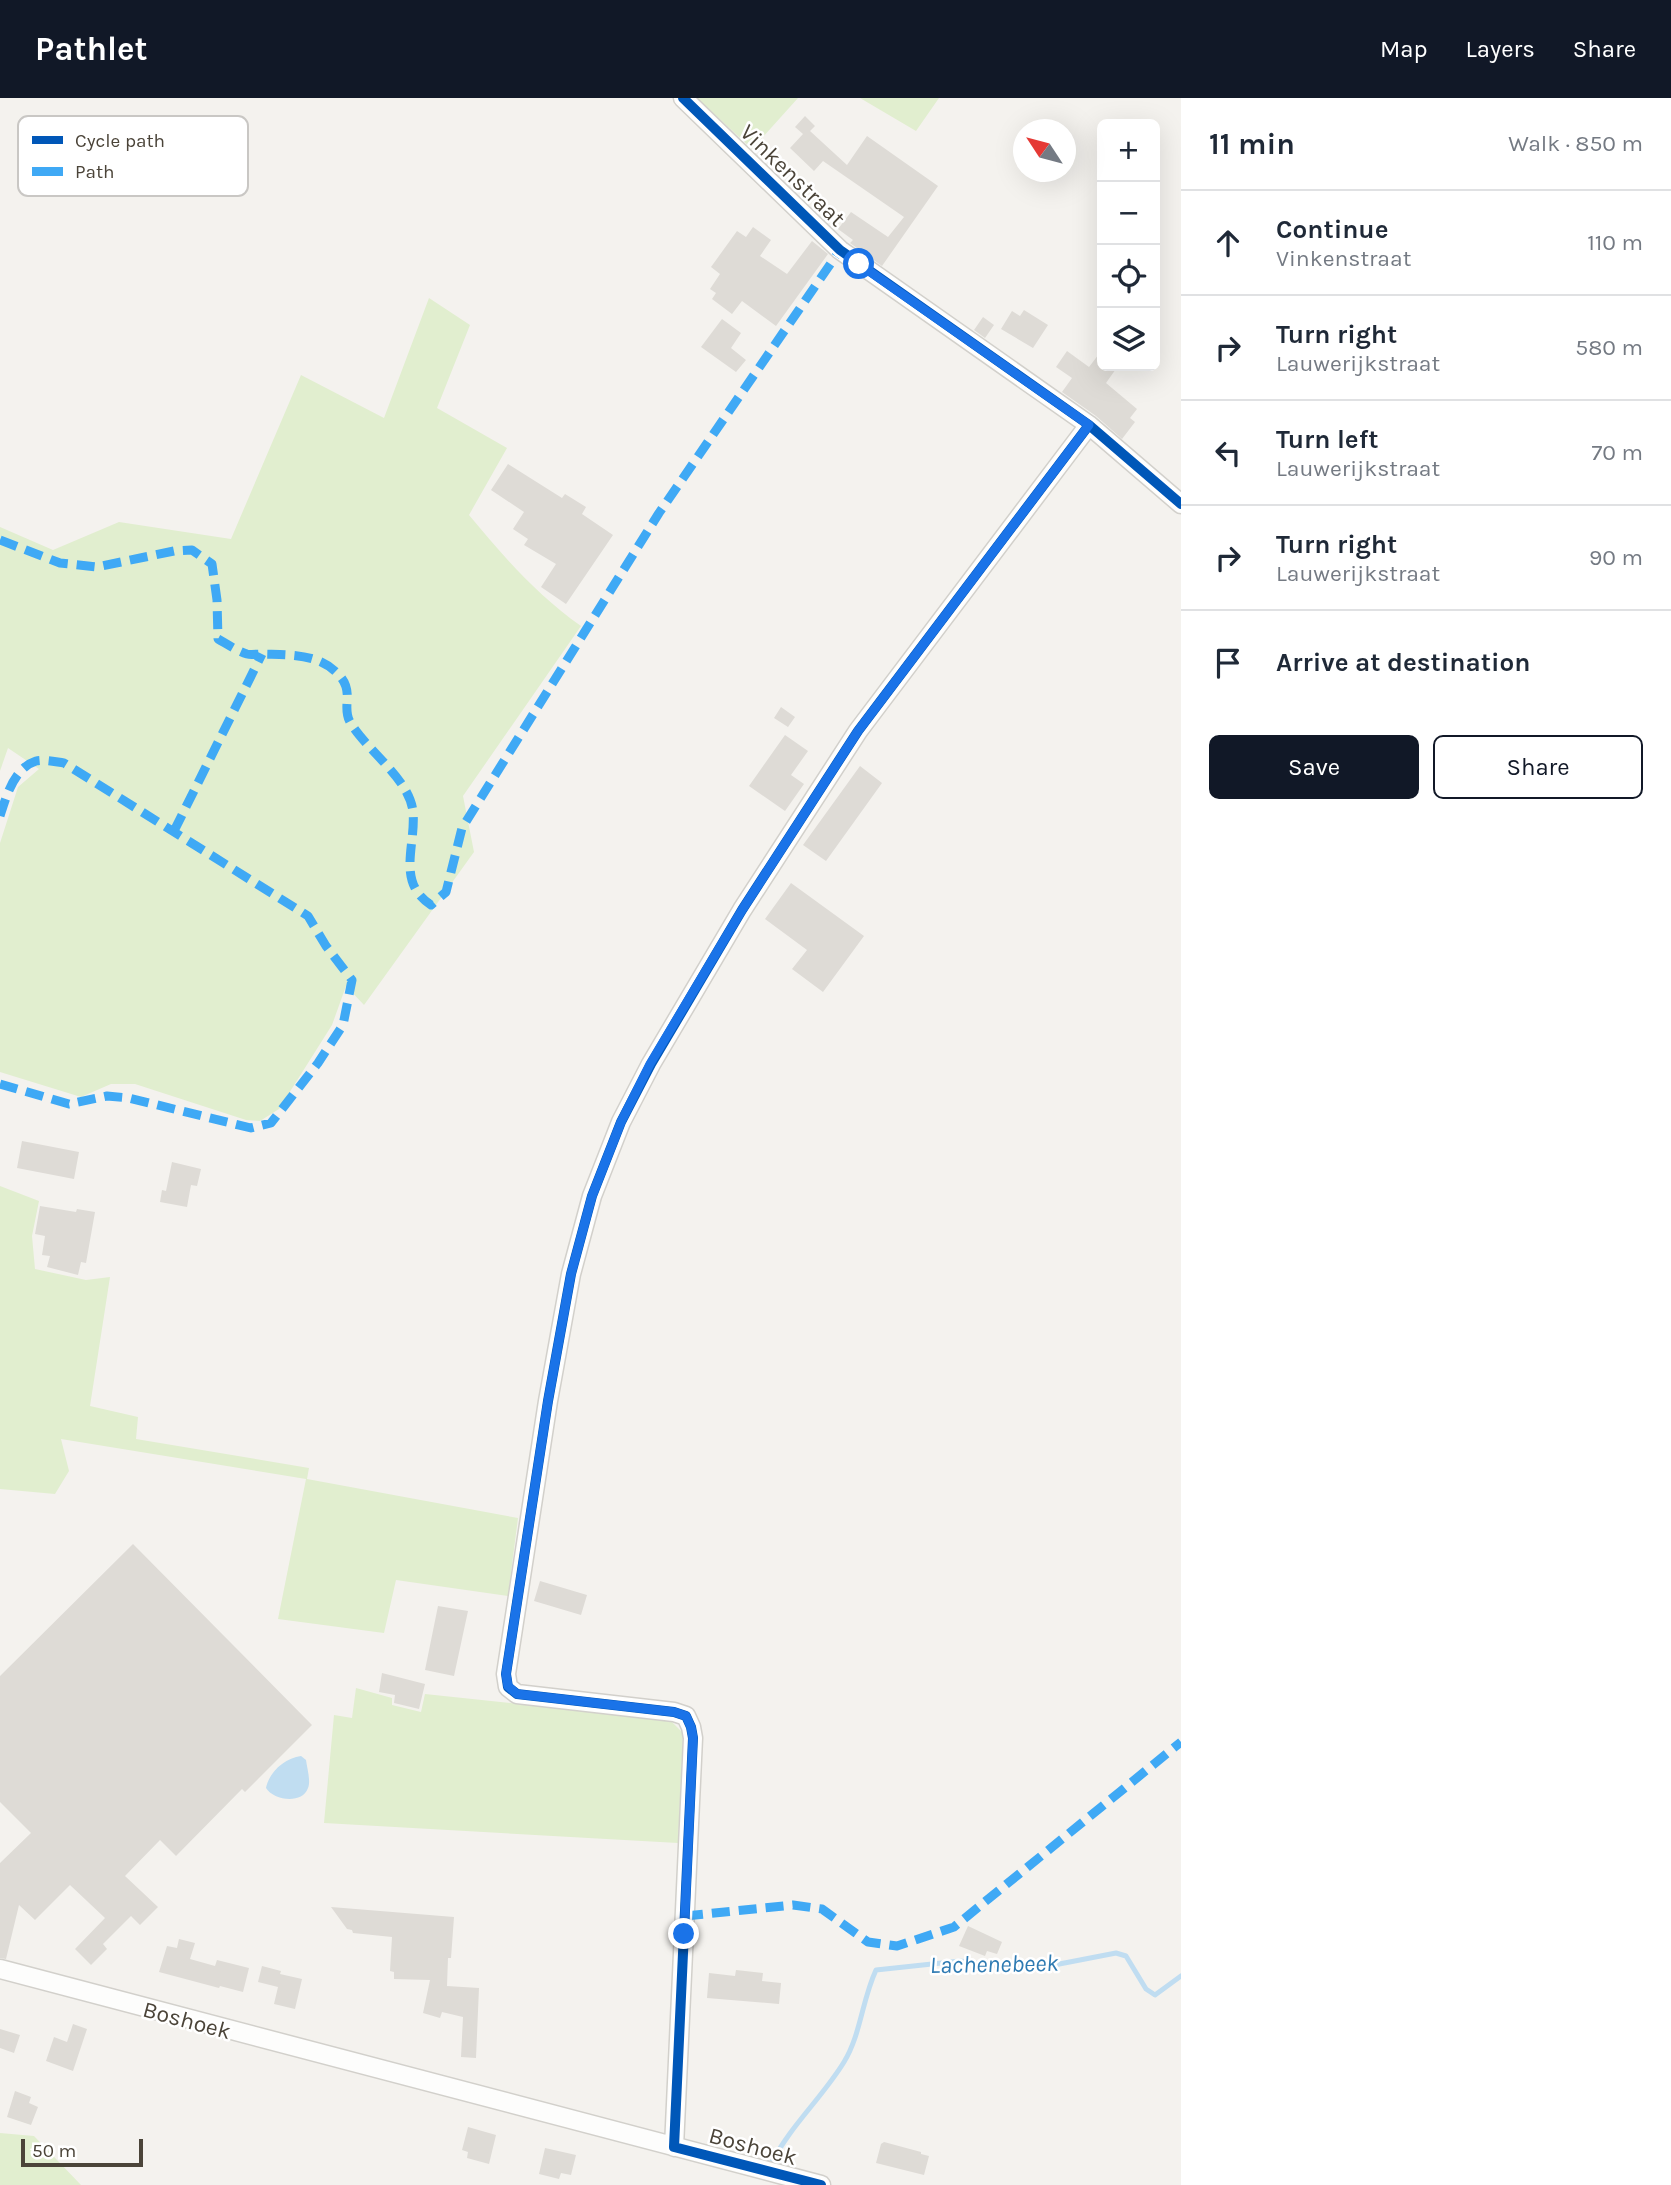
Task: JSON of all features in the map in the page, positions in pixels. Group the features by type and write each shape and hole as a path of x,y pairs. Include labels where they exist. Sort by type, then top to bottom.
{"street":[{"name":"Vinkenstraat","path":"683,98 840,250 1089,425 1181,504"},
{"path":"674,2147 691,1727 686,1716 674,1712 517,1694 508,1686 506,1674 548,1401 571,1274 592,1196 621,1122 650,1064 742,910 858,731 1089,425"},
{"name":"Boshoek","path":"0,1969 821,2185"}],"green space":[{"path":"697,98 798,98 752,149"},
{"path":"860,98 939,98 916,131"},
{"path":"429,298 470,325 437,408 507,448 469,515 521,574 581,626 463,796 474,852 364,1005 346,986 332,1025 279,1109 260,1121 246,1120 135,1084 111,1084 81,1097 0,1072 0,843 18,787 39,769 8,748 0,771 0,527 53,550 119,522 231,539 301,375 384,418"},
{"path":"0,1186 39,1201 32,1236 35,1269 86,1280 110,1277 90,1406 138,1417 136,1439 309,1468 307,1479 518,1518 508,1596 396,1580 384,1633 278,1619 306,1479 61,1439 69,1471 55,1494 0,1489"},
{"path":"356,1688 392,1698 392,1705 421,1712 425,1694 670,1720 683,1733 678,1843 324,1823 334,1715 352,1718"},
{"path":"0,2133 34,2136 81,2185 0,2185"}],"water":[{"path":"301,1756 306,1760 309,1778 305,1793 294,1799 287,1799 270,1792 266,1788 274,1771 289,1760"}],"building":[{"path":"805,116 815,126 810,131 847,165 867,136 938,186 882,266 850,243 853,240 838,229 851,212 888,237 904,217 823,161 814,171 790,148 803,134 795,127"},
{"path":"753,227 771,240 760,256 787,274 812,241 828,254 776,326 742,301 732,314 712,299 716,293 710,289 720,274 711,267 737,231 746,237"},
{"path":"1024,310 1048,325 1033,348 1001,329 1012,311 1020,316"},
{"path":"983,317 994,325 985,338 974,330"},
{"path":"722,319 741,333 731,348 746,360 736,372 701,347"},
{"path":"1067,351 1089,367 1097,357 1097,371 1114,371 1106,383 1137,409 1130,418 1135,422 1122,439 1062,392 1072,378 1056,367"},
{"path":"508,464 562,498 565,494 586,507 582,514 613,535 566,604 541,587 556,564 524,545 528,539 513,529 524,512 491,490"},
{"path":"781,707 795,717 788,727 774,718"},
{"path":"785,735 808,751 791,775 804,784 785,811 749,786"},
{"path":"860,766 882,783 826,861 803,845"},
{"path":"791,883 864,936 823,992 792,969 807,950 765,919"},
{"path":"22,1141 79,1152 74,1179 17,1168"},
{"path":"172,1162 201,1169 197,1186 191,1185 187,1207 160,1202 162,1190 166,1191"},
{"path":"40,1206 95,1212 86,1263 81,1262 78,1275 47,1267 50,1256 42,1255 45,1236 35,1234"},
{"path":"133,1544 312,1725 245,1792 242,1789 176,1856 160,1840 125,1876 158,1907 140,1925 131,1916 103,1944 107,1949 91,1965 75,1949 105,1918 70,1885 35,1920 19,1905 6,1959 0,1958 0,1863 31,1833 0,1802 0,1676"},
{"path":"540,1581 587,1595 581,1615 534,1601"},
{"path":"438,1606 468,1611 454,1676 425,1670"},
{"path":"382,1673 425,1684 419,1709 394,1703 395,1695 379,1692"},
{"path":"331,1907 454,1917 447,1986 479,1988 476,2058 461,2057 463,2017 442,2012 440,2018 423,2013 430,1980 394,1979 394,1972 390,1971 392,1937 353,1933"},
{"path":"968,1926 1002,1942 997,1954 987,1951 985,1956 959,1946"},
{"path":"179,1939 195,1943 190,1959 215,1966 217,1960 249,1968 243,1992 159,1972 167,1946 177,1948"},
{"path":"262,1966 302,1979 295,2009 274,2004 278,1987 258,1982"},
{"path":"736,1970 763,1973 762,1981 781,1983 779,2004 707,1998 709,1973 735,1976"},
{"path":"73,2024 87,2029 73,2071 46,2061 54,2037 67,2042"},
{"path":"0,2029 20,2035 14,2053 0,2048"},
{"path":"15,2091 31,2097 29,2103 38,2107 31,2125 7,2117"},
{"path":"468,2127 496,2135 489,2164 467,2158 468,2152 462,2150"},
{"path":"884,2142 929,2156 924,2175 876,2163"},
{"path":"545,2148 576,2155 571,2175 561,2173 559,2179 539,2174"}],"waterway":[{"name":"Lachenebeek","path":"771,2164 787,2137 826,2088 850,2051 876,1970 960,1961 1005,1967 1049,1966 1116,1953 1126,1956 1146,1989 1155,1995 1181,1976"}],"marked path":[{"path":"0,540 60,563 97,567 174,551 192,550 212,564 217,600 218,639 247,654 311,658 329,666 343,680 350,722 396,776 410,800 413,812 411,874 420,896 431,905 446,892 462,828 659,513 840,250"},
{"path":"174,831 262,654"},
{"path":"0,816 12,784 28,765 39,760 64,763 308,916 326,946 352,980 343,1025 318,1063 271,1123 251,1128 129,1098 107,1096 69,1104 0,1084"},
{"path":"685,1916 793,1905 822,1909 868,1942 897,1946 954,1927 1181,1742"}],"cycle path":[{"path":"683,98 840,250 1089,425 1181,504"},
{"path":"821,2185 674,2147 693,1738 686,1716 674,1712 517,1694 508,1687 506,1674 548,1401 571,1274 592,1196 621,1122 651,1064 742,910 858,731 1089,425"}],"route":[{"path":"684,1934 693,1738 686,1716 674,1712 517,1694 508,1686 506,1674 548,1401 571,1274 592,1196 621,1122 650,1064 742,910 858,731 1089,425 859,264"}]}
